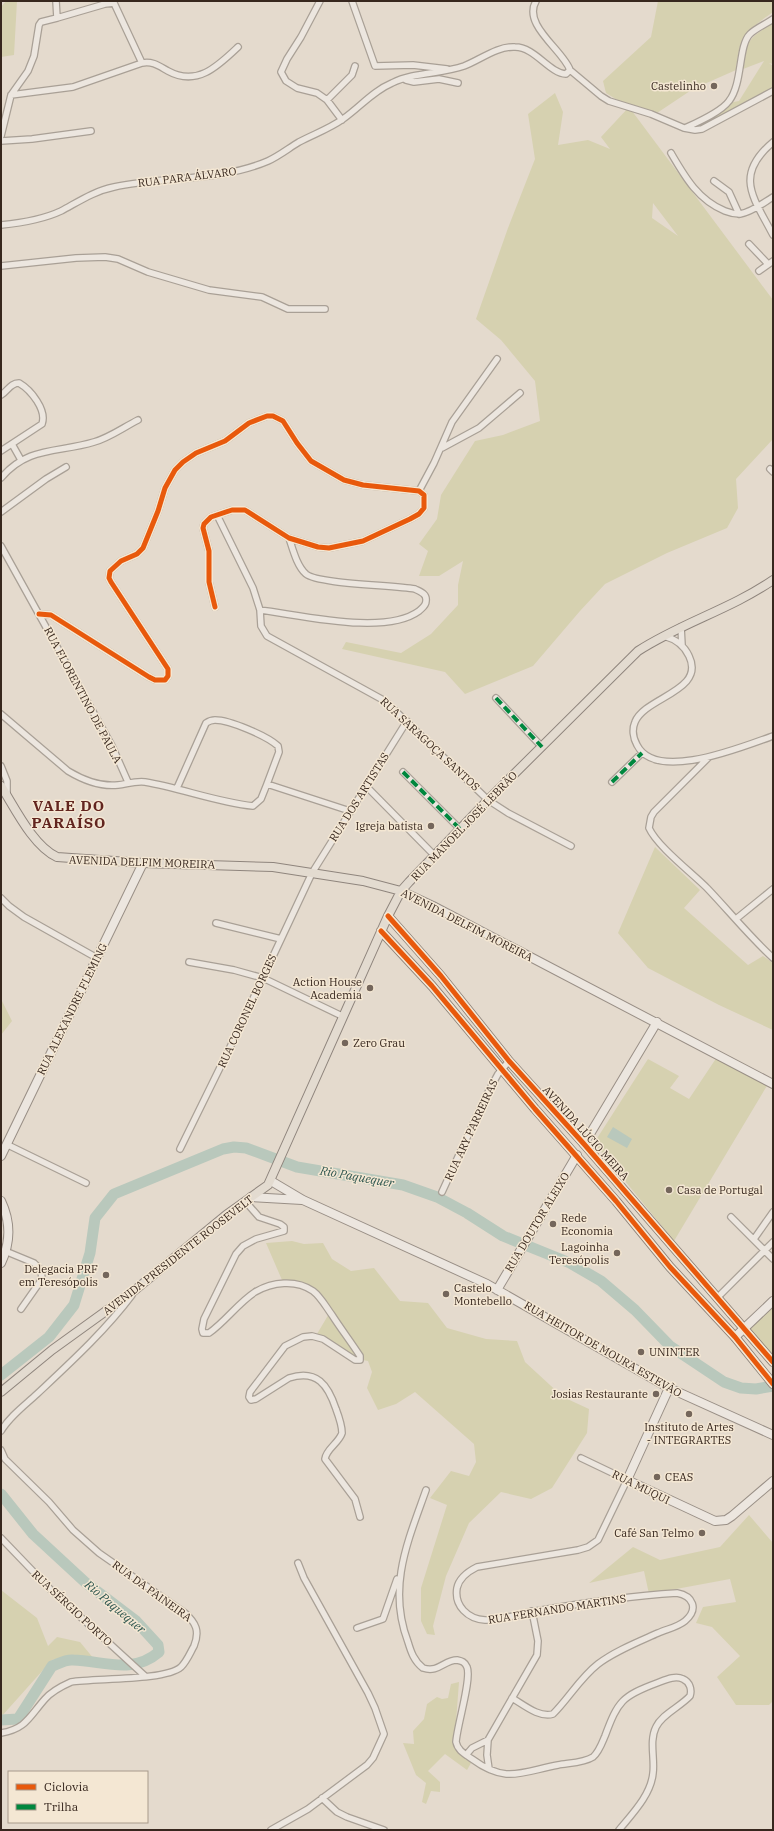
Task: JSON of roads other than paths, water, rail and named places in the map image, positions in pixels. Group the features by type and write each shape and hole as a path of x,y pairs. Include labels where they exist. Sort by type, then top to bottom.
{"main road":[{"name":"RUA MANOEL JOSÉ LEBRÃO","path":"273,1177 342,1016 401,891 488,800 631,657 642,648 664,636 730,606 773,580"},
{"name":"AVENIDA DELFIM MOREIRA","path":"1,786 34,837 50,854 57,857 68,859 144,863 273,867 386,886 401,891 433,906 657,1022 773,1084"},
{"name":"RUA ALEXANDRE FLEMING","path":"1,1156 144,863"},
{"name":"AVENIDA LÚCIO MEIRA","path":"388,916 441,976 509,1061 584,1144 773,1362"},
{"name":"AVENIDA LÚCIO MEIRA","path":"381,931 432,986 577,1155 670,1267 735,1337 770,1381"},
{"path":"432,986 441,976"},
{"path":"584,1144 657,1022"},
{"name":"RUA DOUTOR ALEIXO","path":"497,1290 577,1155"},
{"name":"AVENIDA PRESIDENTE ROOSEVELT","path":"1,1392 52,1350 135,1290 226,1215 263,1190 273,1177"},
{"name":"RUA HEITOR DE MOURA ESTEVÃO","path":"273,1177 303,1200 358,1224 497,1290 669,1388 773,1435"},
{"name":"RUA HEITOR DE MOURA ESTEVÃO","path":"248,1199 303,1200"},
{"path":"1,1201 9,1221 5,1251 1,1263"},
{"path":"735,1337 773,1302"},
{"name":"RUA FERNANDO MARTINS","path":"627,1480 669,1388"},
{"name":"RUA MUQUI","path":"627,1480 715,1521 726,1520 773,1481"}],"street":[{"path":"56,1 57,18"},
{"path":"320,1 301,37 286,59 281,72 286,81 296,88 317,93 327,100 342,120"},
{"path":"352,1 375,66 413,65 451,70"},
{"path":"536,1 532,10 538,26 566,62 570,70 609,101 643,111 684,128 696,130 773,91"},
{"path":"1,136 11,95 31,64 41,22 105,4 114,4 142,63"},
{"path":"684,128 701,120 728,103 732,97 741,73 743,51 748,37 773,19"},
{"name":"RUA PARA ÁLVARO","path":"1,224 24,222 44,217 60,211 86,197 113,187 197,178 246,169 270,160 299,142 327,129 342,120 371,95 394,82 451,70 499,50 516,46 536,56 563,74 566,74 570,70"},
{"path":"11,95 73,87 142,63 149,62 177,75 189,78 209,72 238,47"},
{"path":"327,100 352,75 355,66"},
{"path":"402,80 414,82 439,79 458,83"},
{"path":"1,141 91,131"},
{"path":"773,142 754,162 751,172 750,191 773,235"},
{"path":"672,153 692,187 703,198 721,209 739,214 749,212 773,197"},
{"path":"714,181 729,192 739,214"},
{"path":"749,244 770,263 759,271"},
{"path":"1,266 76,258 105,257 118,259 148,272 209,290 262,297 288,309 325,309"},
{"path":"419,490 442,448 452,422 497,359"},
{"path":"1,396 15,383 23,385 36,401 44,415 42,424 1,451"},
{"path":"442,448 479,428 520,393"},
{"path":"39,614 51,615 149,677 155,680 165,680 168,676 168,669 111,582 109,578 110,571 121,561 136,554 143,548 158,512 162,492 175,470 190,457 225,441 249,423 267,416 273,416 283,421 311,461 344,480 363,485 419,490 424,495 426,503 420,514 374,537 351,545 329,548 318,547 288,538 245,510 237,509 217,515 208,520 204,528 209,551 209,582 215,607"},
{"path":"1,478 21,460 34,455 95,442 138,420"},
{"path":"12,444 21,460"},
{"path":"1,512 66,467"},
{"name":"RUA SARAGOÇA SANTOS","path":"217,515 257,597 261,626 267,636 376,695 407,720 488,800 508,813 571,846"},
{"path":"260,610 339,621 375,623 406,618 417,612 426,604 425,595 415,589 310,577 302,569 288,538"},
{"name":"RUA FLORENTINO DE PAULA","path":"1,546 112,746 128,782"},
{"path":"682,627 682,645"},
{"path":"664,636 675,640 682,645 691,661 691,673 687,682 647,706 640,712 635,722 634,739 642,753 661,760 691,760 708,757 773,736"},
{"path":"496,698 542,747"},
{"path":"1,714 59,764 77,777 105,786 120,785 128,782 144,782 177,788 237,804 253,806 261,799 279,752 278,746 240,727 216,720 206,723 177,788"},
{"name":"RUA DOS ARTISTAS","path":"312,873 407,720"},
{"path":"612,782 642,753"},
{"path":"708,757 654,812 651,817 649,828 656,839 773,958"},
{"path":"1,766 7,781 7,796"},
{"path":"403,772 460,829"},
{"path":"267,784 350,811"},
{"path":"366,786 435,856"},
{"name":"RUA CORONEL BORGES","path":"180,1149 312,873"},
{"path":"736,919 773,890"},
{"path":"1,898 20,914 97,958"},
{"path":"216,923 281,939"},
{"path":"189,962 234,970 263,978 342,1016"},
{"name":"RUA ARY PARREIRAS","path":"442,1192 485,1098 502,1069 509,1061"},
{"path":"6,1144 86,1183"},
{"path":"248,1199 259,1217 280,1224 284,1227 284,1231 256,1239 242,1246 236,1254 204,1319 202,1330 203,1333 209,1333 254,1293 273,1284 286,1283 300,1285 309,1288 320,1297 360,1356 360,1360 355,1360 318,1337 303,1337 285,1346 250,1392 249,1397 251,1400 256,1399 294,1376 309,1376 323,1382 329,1390 334,1403 342,1433 336,1443 326,1454 325,1459 355,1499 360,1517"},
{"path":"754,1239 773,1212"},
{"path":"731,1217 773,1259"},
{"path":"717,1298 773,1242"},
{"path":"5,1251 34,1263 41,1270 42,1279 21,1308"},
{"path":"1,1431 12,1416 41,1390 117,1315 135,1290"},
{"name":"RUA DA PAINEIRA","path":"1,1450 5,1459 49,1502 73,1530 99,1552 178,1607 194,1622 196,1633 195,1644 187,1661 180,1668 173,1671 145,1676 71,1682 46,1699 26,1724 18,1729 1,1732"},
{"name":"RUA MUQUI","path":"581,1458 627,1480"},
{"name":"RUA FERNANDO MARTINS","path":"512,1698 537,1713 548,1715 553,1714 588,1673 598,1664 614,1654 686,1621 691,1614 693,1607 692,1601 688,1596 677,1593 532,1611 493,1620 476,1618 467,1614 460,1607 457,1598 459,1582 470,1570 478,1567 578,1550 594,1544 603,1532 627,1480"},
{"path":"358,1628 383,1619 400,1572 426,1490"},
{"name":"RUA SÉRGIO PORTO","path":"1,1538 50,1589 145,1676"},
{"path":"271,1830 308,1809 330,1791 347,1780 373,1758 384,1734 376,1708 368,1692 304,1578 298,1564"},
{"path":"400,1572 399,1596 401,1620 418,1664 429,1670 457,1660 466,1665 467,1679 456,1742 457,1747 466,1755 497,1773 515,1775 589,1759 598,1751 615,1712 627,1697 635,1691 665,1680 680,1677 685,1679 691,1688 690,1696 664,1718 655,1729 653,1774 651,1782 644,1797 619,1830"},
{"path":"489,1769 487,1755 488,1740 537,1654 538,1642 532,1611"},
{"path":"466,1755 472,1748 488,1740"},
{"path":"322,1798 337,1812 384,1830"}],"waterway":[{"name":"Rio Paquequer","path":"1,1375 49,1337 74,1305 90,1253 95,1218 114,1194 223,1149 234,1147 246,1148 297,1167 403,1185 437,1197 467,1213 503,1236 570,1263 601,1281 635,1310 670,1346 724,1382 741,1388 756,1389 773,1386"},
{"name":"Rio Paquequer","path":"1,1494 33,1534 86,1583 136,1621 158,1645 159,1652 149,1659 128,1665 70,1660 52,1666 18,1719 1,1720"}],"place":[{"name":"Castelinho","path":"714,86"},
{"name":"Igreja batista","path":"431,826"},
{"name":"Action House Academia","path":"370,988"},
{"name":"Zero Grau","path":"345,1043"},
{"name":"Casa de Portugal","path":"669,1190"},
{"name":"Rede Economia","path":"553,1224"},
{"name":"Lagoinha Teresópolis","path":"617,1253"},
{"name":"Delegacia PRF em Teresópolis","path":"106,1275"},
{"name":"Castelo Montebello","path":"446,1294"},
{"name":"UNINTER","path":"641,1352"},
{"name":"Josias Restaurante","path":"656,1394"},
{"name":"Instituto de Artes - INTEGRARTES","path":"689,1414"},
{"name":"CEAS","path":"657,1477"},
{"name":"Café San Telmo","path":"702,1533"}],"district":[{"name":"VALE DO PARAÍSO","path":"69,814"}]}
